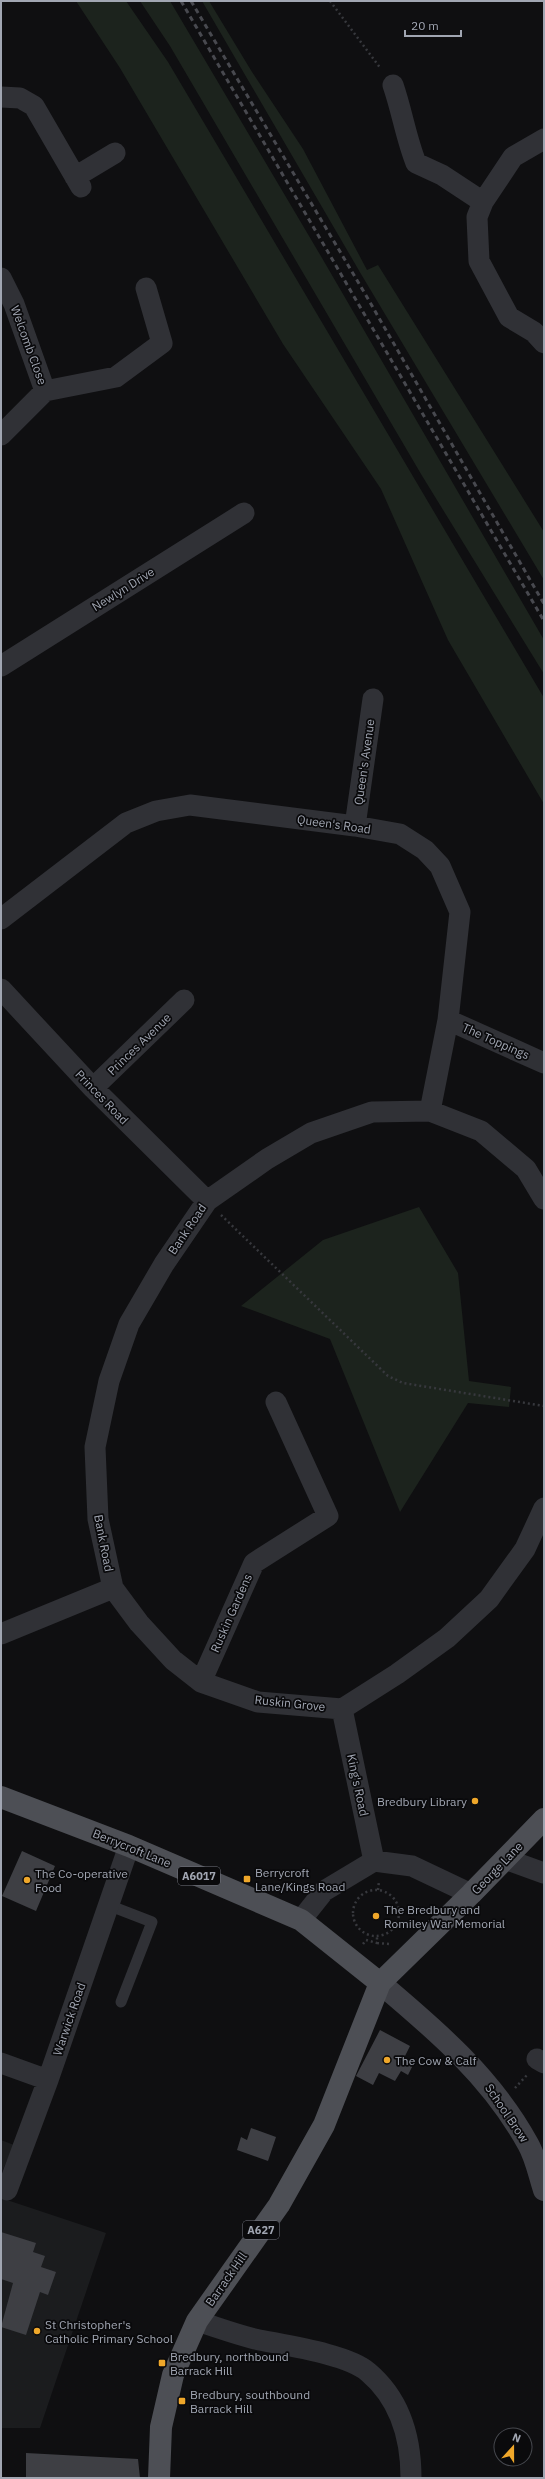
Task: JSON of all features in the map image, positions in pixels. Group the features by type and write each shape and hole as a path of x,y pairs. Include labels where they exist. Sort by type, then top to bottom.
{"main road":[{"name":"Berrycroft Lane","path":"1,1797 128,1846 301,1920 380,1983"},
{"name":"George Lane","path":"380,1983 472,1894 544,1819"},
{"name":"School Brow","path":"380,1983 448,2041 492,2088 529,2145 544,2190"},
{"name":"Barrack Hill","path":"159,2478 161,2427 173,2375 197,2321 279,2204 324,2125 380,1983"}],"street":[{"path":"393,85 404,115 408,144 416,163 442,175 482,202"},
{"path":"1,97 20,98 34,106 78,182 115,153"},
{"path":"544,139 513,157 482,202 477,217 479,261 509,317 534,332 544,343"},
{"name":"Welcomb Close","path":"1,278 14,304 45,391"},
{"path":"1,436 45,391 116,377 162,342 146,288"},
{"name":"Newlyn Drive","path":"1,666 244,513"},
{"name":"Queen's Avenue","path":"355,826 373,699"},
{"name":"Queen's Road","path":"1,919 126,823 156,811 190,805 355,826 400,834 425,850 440,866 460,912 448,1020 430,1111"},
{"name":"Princes Road","path":"1,989 93,1088 206,1201"},
{"name":"Princes Avenue","path":"93,1088 184,1000"},
{"name":"The Toppings","path":"448,1020 544,1063"},
{"name":"Bank Road","path":"113,1588 98,1519 95,1447 109,1381 129,1324 164,1264 206,1201 267,1159 311,1133 372,1112 430,1111 481,1131 526,1169 544,1199"},
{"name":"Ruskin Gardens","path":"201,1682 254,1563 328,1516 276,1402"},
{"name":"Ruskin Grove","path":"113,1588 139,1623 173,1660 201,1682 258,1702 342,1709 397,1674 447,1638 490,1599 525,1549 544,1508"},
{"path":"1,1634 113,1588"},
{"name":"King's Road","path":"342,1709 374,1861"},
{"name":"Warwick Road","path":"7,2190 48,2080 128,1846"},
{"path":"505,1859 544,1873"},
{"path":"301,1920 324,1891 374,1861 412,1866 472,1894"},
{"path":"1,2063 48,2080"},
{"path":"197,2321 254,2338 332,2355 368,2371 392,2397 406,2430 411,2478"}],"lane":[{"path":"108,1906 152,1922 121,2002"}],"path":[{"path":"330,1 393,85"},
{"path":"206,1201 388,1376 403,1383 544,1406"},
{"path":"378,1890 389,1894 399,1909 396,1926 388,1933 377,1936 366,1934 359,1928 353,1912 357,1901 365,1893 378,1890"},
{"path":"501,2103 537,2065"}],"shaded area":[{"path":"76,1 126,1 168,62 544,698 544,804 448,640 381,489 283,344 120,68"},
{"path":"140,1 170,1 322,258 544,640 544,674 421,474 170,46"},
{"path":"202,1 209,1 252,72 303,149 367,270 378,265 544,532 544,580 361,274"},
{"path":"419,1207 458,1273 469,1381 511,1387 509,1407 468,1403 400,1512 330,1339 241,1306 323,1240"},
{"path":"1,2140 14,2145 1,2174"},
{"name":"St Christopher's Catholic Primary School","path":"1,2198 106,2233 40,2428 1,2428"}],"building":[{"path":"22,1851 55,1866 36,1911 2,1896"},
{"path":"380,2030 410,2046 404,2058 414,2063 408,2075 401,2071 395,2081 379,2073 373,2085 356,2076"},
{"path":"251,2128 276,2137 268,2161 237,2150 241,2137 247,2140"},
{"path":"1,2232 36,2243 33,2252 45,2256 41,2267 56,2272 48,2295 40,2292 26,2335 1,2327 13,2283 1,2279"},
{"path":"26,2453 138,2459 140,2478 26,2478"}],"railway":[{"path":"181,1 544,621"},
{"path":"191,1 364,292 544,604"}],"place":[{"name":"Bredbury Library","path":"475,1801"},
{"name":"Berrycroft Lane/Kings Road","path":"247,1879"},
{"name":"The Co-operative Food","path":"27,1880"},
{"name":"The Bredbury and Romiley War Memorial","path":"376,1916"},
{"name":"The Cow & Calf","path":"387,2060"},
{"name":"St Christopher's Catholic Primary School","path":"37,2331"},
{"name":"Bredbury, northbound Barrack Hill","path":"162,2363"},
{"name":"Bredbury, southbound Barrack Hill","path":"182,2401"}]}
